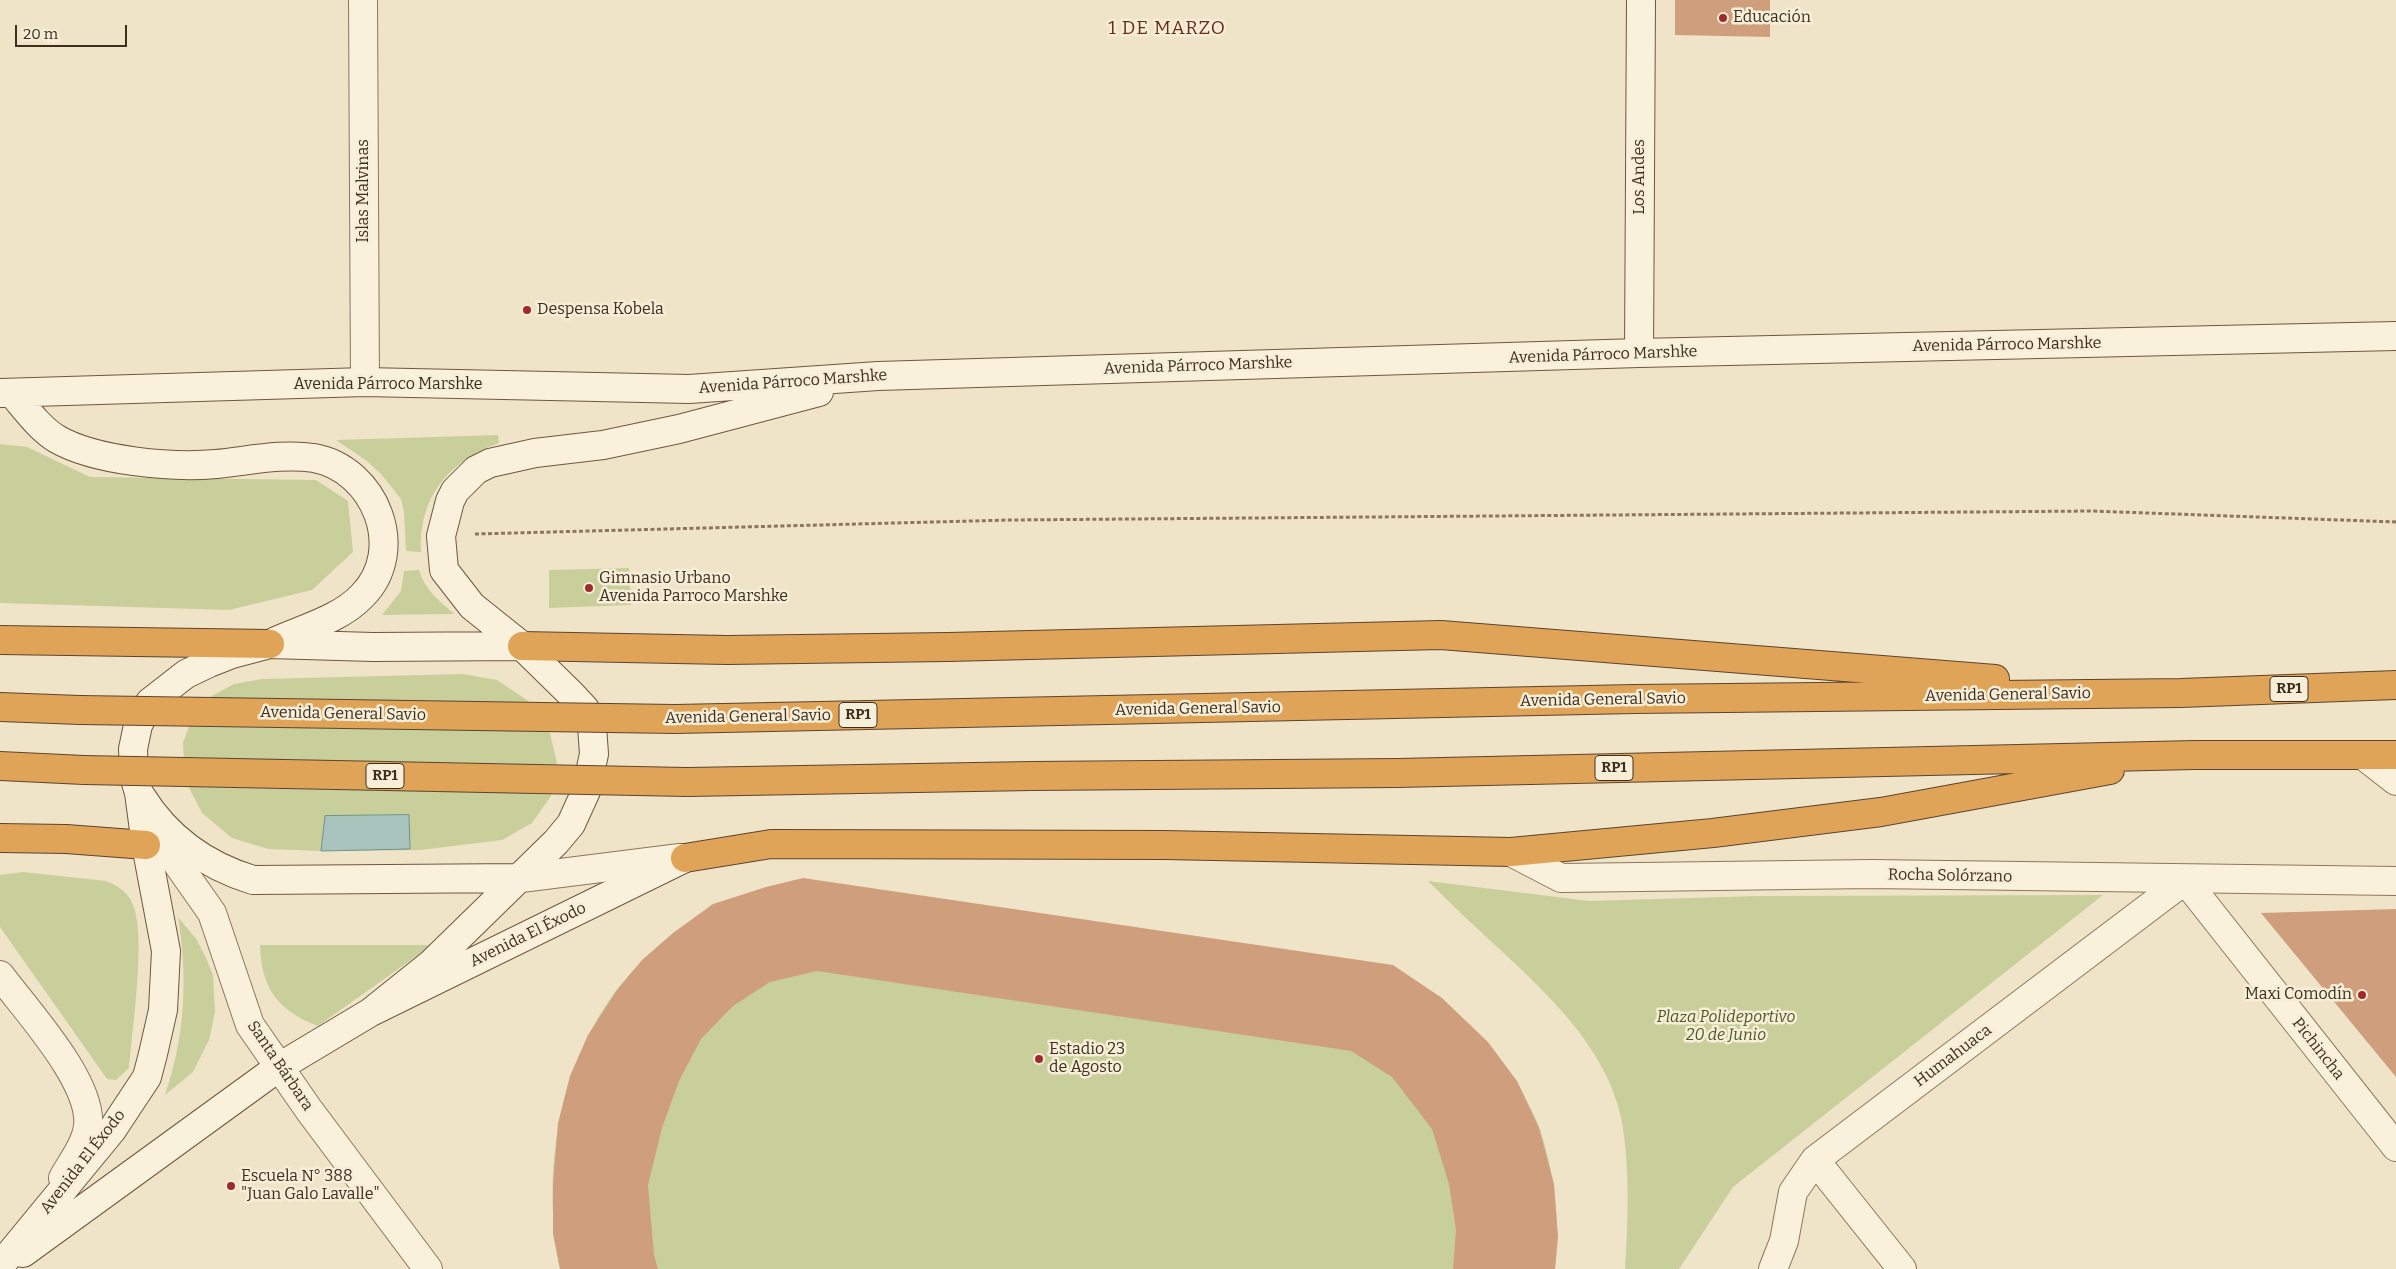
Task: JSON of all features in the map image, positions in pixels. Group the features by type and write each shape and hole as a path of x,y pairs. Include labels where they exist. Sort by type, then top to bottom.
{"highway":[{"path":"522,646 727,650 948,648 1441,635 2181,693"},
{"path":"0,640 270,644"},
{"name":"Avenida General Savio","path":"0,707 675,719 1625,699 2181,693 2396,685"},
{"path":"685,858 771,844 1164,845 1511,852 1713,833 1882,812 2195,755"},
{"name":"RP1","path":"0,766 84,770 687,782 1032,776 1408,773 2195,755 2396,755"},
{"path":"0,838 66,839 156,846"}],"main road":[{"name":"Islas Malvinas","path":"363,0 365,382"},
{"name":"Los Andes","path":"1639,353 1641,0"},
{"name":"Avenida Párroco Marshke","path":"6,393 365,382 689,389 878,376 1639,353 2396,336"},
{"name":"Avenida El Éxodo","path":"372,1012 431,964 520,878 571,824 586,791 594,754 592,726 585,709 522,646 472,606 444,570 441,536 450,501 463,480 476,470 490,463 535,453 603,444 679,429 878,376"},
{"path":"6,393 56,438 76,447 145,464 213,464 281,457 314,458 335,466 357,480 370,495 381,525 384,555 376,577 364,595 349,608 270,644"},
{"name":"Avenida El Éxodo","path":"0,1266 112,1130 147,1077 153,1054 163,1010 166,951 156,846 134,776 133,749 138,725 150,702 168,686 202,667 232,654 270,644"},
{"path":"270,644 374,647 522,646"},
{"path":"2364,756 2396,781"},
{"path":"139,793 162,824 202,858"},
{"path":"156,846 202,858 234,874 253,880 520,878 685,858"},
{"name":"Santa Bárbara","path":"156,846 212,912 250,1025 278,1067 428,1269"},
{"name":"Rocha Solórzano","path":"1511,852 1561,878 1872,874 2185,880 2396,881"},
{"name":"Avenida El Éxodo","path":"2,1269 278,1067 372,1012 685,858"},
{"name":"Pichincha","path":"2185,880 2396,1147"},
{"name":"Humahuaca","path":"1773,1269 1784,1241 1793,1192 1815,1160 2185,880"},
{"path":"0,975 79,1082 86,1106 88,1126 80,1148 44,1212"},
{"path":"1815,1160 1902,1269"}],"path":[{"path":"474,534 1010,520 2052,511 2396,522"}],"green space":[{"path":"498,435 499,443 465,460 440,484 431,498 425,514 421,532 421,552 406,551 404,513 401,499 381,474 367,461 336,440"},
{"path":"0,444 27,447 90,477 316,480 348,501 353,552 312,590 229,610 0,603"},
{"name":"Gimnasio Urbano Avenida Parroco Marshke","path":"629,568 631,605 549,608 549,570"},
{"path":"419,570 421,577 433,595 455,614 382,615 401,591 404,571"},
{"path":"462,674 497,680 527,700 549,729 557,763 551,796 532,823 502,840 421,850 321,851 268,849 232,838 202,813 185,780 183,743 192,718 210,697 234,684 262,679"},
{"path":"23,872 106,881 122,889 132,903 138,936 135,1007 129,1068 116,1080 107,1079 0,927 0,875"},
{"name":"Plaza Polideportivo 20 de Junio","path":"1428,881 1589,901 1758,896 2103,895 1733,1187 1679,1269 1625,1269 1628,1195 1625,1140 1615,1095 1604,1070 1590,1047 1573,1025 1536,983"},
{"name":"Estadio 23 de Agosto","path":"713,904 1517,1081 1540,1129 1553,1181 1557,1233 1555,1269 560,1269 554,1228 553,1187 556,1145 563,1104 575,1065 592,1028 615,993 642,961"},
{"path":"178,917 197,940 213,975 215,1012 209,1040 193,1072 165,1095 177,1051 183,1007 183,962"},
{"path":"260,945 432,945 318,1026 292,1013 274,996 264,974"}],"water":[{"path":"409,815 410,849 321,851 325,816"}],"building":[{"name":"Educación","path":"1675,0 1770,0 1770,37 1675,35"},
{"path":"803,878 1393,965 1442,998 1488,1042 1517,1081 1539,1128 1554,1184 1558,1237 1555,1269 1453,1269 1456,1230 1449,1184 1432,1129 1392,1077 1351,1051 817,971 770,982 733,1006 701,1039 679,1081 662,1128 648,1185 654,1255 658,1269 560,1269 553,1234 553,1185 558,1123 570,1076 588,1035 617,990 642,960 673,933 713,904 766,887"},
{"name":"Maxi Comodín","path":"2396,909 2396,1077 2261,913"}],"place":[{"name":"Educación","path":"1723,18"},
{"name":"Despensa Kobela","path":"527,310"},
{"name":"Gimnasio Urbano Avenida Parroco Marshke","path":"589,588"},
{"name":"Maxi Comodín","path":"2362,995"},
{"name":"Estadio 23 de Agosto","path":"1039,1059"},
{"name":"Escuela N° 388 \"Juan Galo Lavalle\"","path":"231,1186"}],"district":[{"name":"1 DE MARZO","path":"1167,29"}]}
